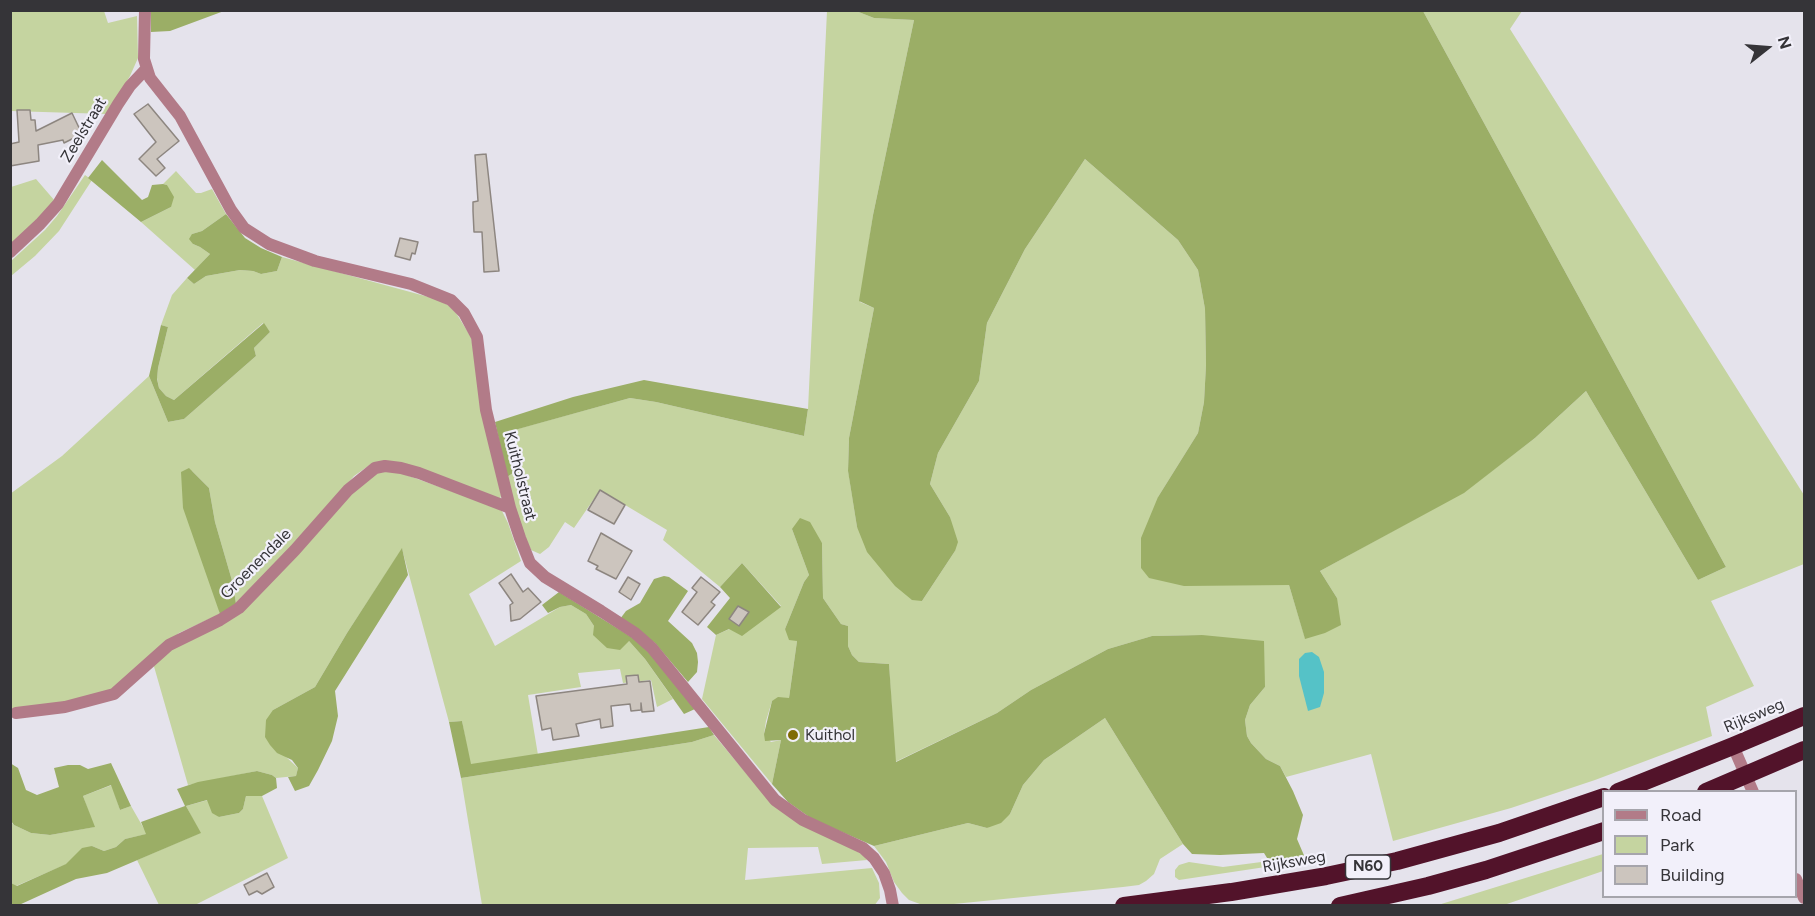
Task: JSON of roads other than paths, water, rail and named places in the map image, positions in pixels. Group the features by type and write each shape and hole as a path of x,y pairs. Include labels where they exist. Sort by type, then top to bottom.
{"highway":[{"name":"Rijksweg","path":"1623,790 1804,716"},
{"path":"1717,790 1750,784 1804,750"},
{"name":"Rijksweg","path":"1124,906 1231,892 1396,861 1499,833 1602,798"},
{"name":"N60","path":"1340,906 1486,870 1602,832"}],"street":[{"path":"145,10 146,69"},
{"name":"Zeelstraat","path":"10,252 58,204 118,104 146,69"},
{"name":"Kuitholstraat","path":"146,69 155,86 180,116 231,210 244,228 269,244 315,261 411,284 451,300 464,313 477,337 486,410 510,508 530,563 546,577 635,633 652,648 775,800 803,820 864,848 884,873 893,906"},
{"name":"Groenendale","path":"16,713 64,708 114,694 169,645 239,608 348,490 375,468 385,466 419,473 510,508"},
{"path":"1733,746 1750,784"},
{"path":"1797,881 1804,898"}],"water":[{"path":"1312,652 1319,657 1324,672 1324,693 1320,707 1308,711 1299,676 1299,659 1305,653"}],"place":[{"name":"Kuithol","path":"793,735"}]}
